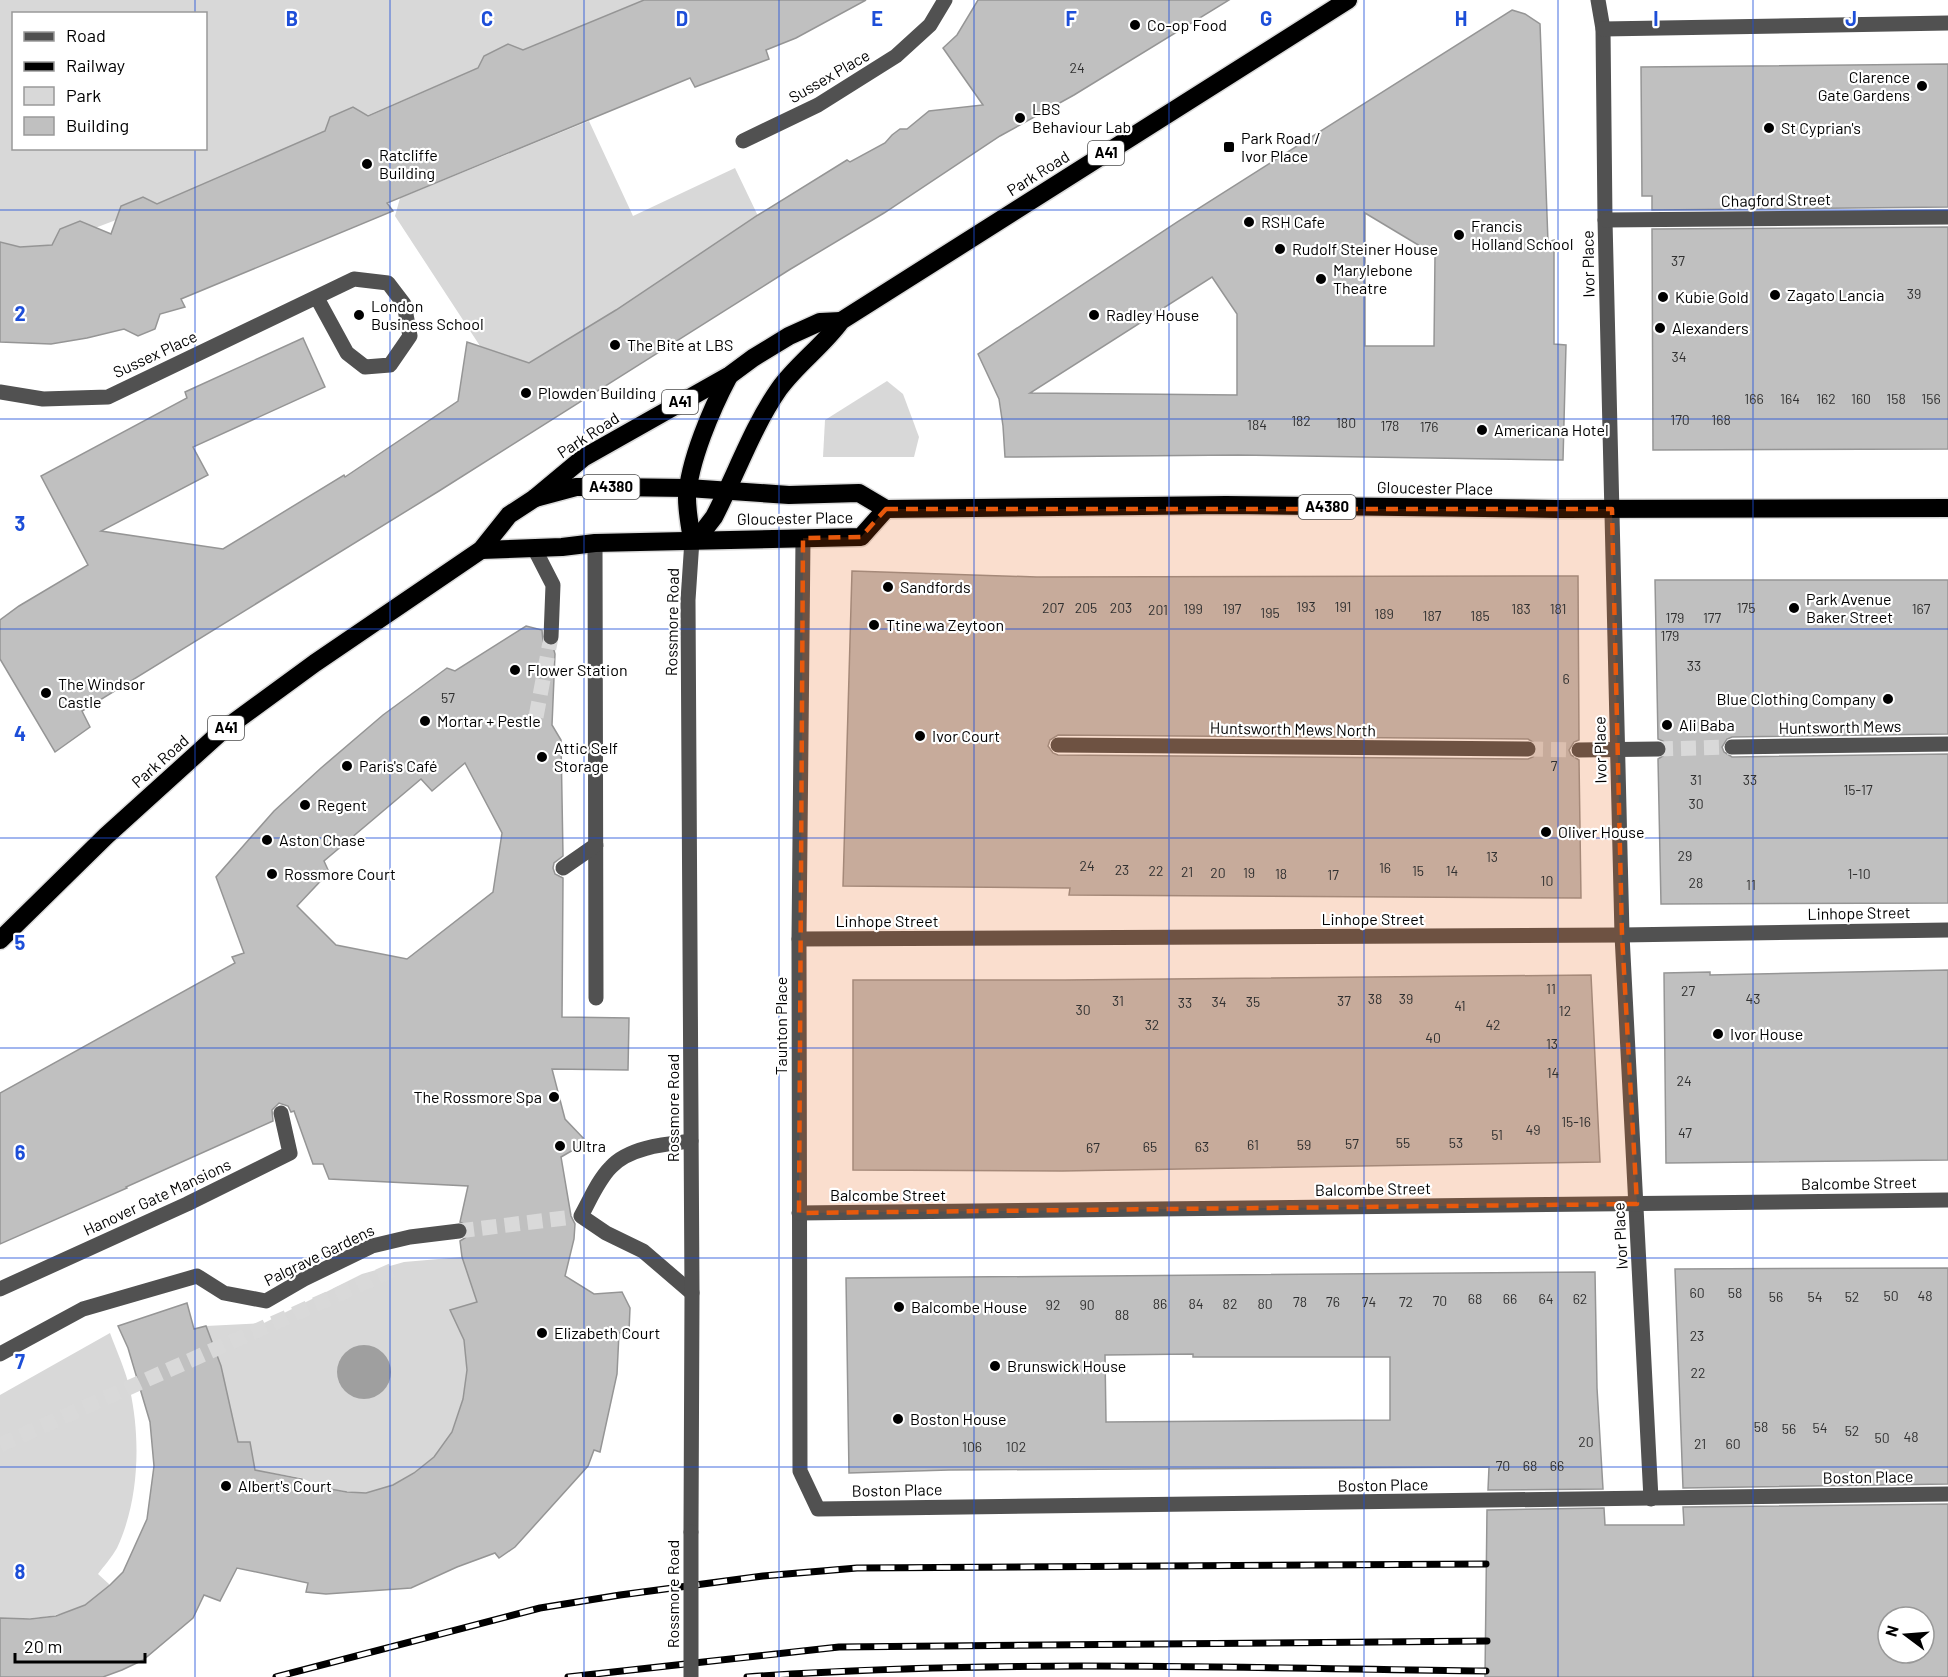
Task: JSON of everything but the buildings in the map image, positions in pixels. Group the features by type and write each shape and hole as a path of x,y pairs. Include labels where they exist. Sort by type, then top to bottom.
{"highway":[{"name":"Park Road","path":"692,540 709,524 727,492 765,411 779,389 799,365 830,336 841,321 1348,0"},
{"name":"Park Road","path":"0,940 106,836 222,731 315,663 481,550 509,515 535,498 583,458 730,375 753,358 805,328 820,322 841,321"},
{"name":"Park Road","path":"692,540 687,510 688,488 708,422 730,375"},
{"name":"Park Road","path":"535,498 576,488 688,488 727,492"},
{"name":"Gloucester Place","path":"727,492 789,495 859,493 886,508 1226,506 1612,509 1948,508"},
{"name":"Gloucester Place","path":"692,540 861,537 886,508"},
{"path":"481,550 692,540"}],"street":[{"name":"Sussex Place","path":"743,141 818,105 868,76 896,56 930,26 945,0"},
{"name":"Ivor Place","path":"1598,0 1603,29 1605,220 1622,935 1651,1499"},
{"path":"1603,29 1948,23"},
{"name":"Chagford Street","path":"1605,220 1948,216"},
{"name":"Sussex Place","path":"0,392 43,399 108,397 354,279 388,283 404,304 410,336 390,365 365,367 347,353 316,298"},
{"name":"Taunton Place","path":"803,538 799,939 800,1471 818,1509"},
{"name":"Rossmore Road","path":"691,1677 692,1293 688,600 692,540"},
{"path":"595,543 596,998"},
{"path":"534,548 553,585 550,637"},
{"name":"Huntsworth Mews","path":"1732,747 1948,744"},
{"name":"Huntsworth Mews North","path":"1058,745 1528,749"},
{"path":"1579,750 1658,749"},
{"path":"563,868 596,845"},
{"name":"Linhope Street","path":"799,939 1622,935 1948,930"},
{"name":"Hanover Gate Mansions","path":"0,1289 187,1204 290,1153 281,1113"},
{"path":"691,1141 664,1144 623,1158 610,1167 577,1216 643,1251 692,1293"},
{"name":"Balcombe Street","path":"799,1213 1948,1200"},
{"name":"Palgrave Gardens","path":"0,1354 83,1309 197,1276 225,1293 266,1301 304,1279 372,1246 410,1237 459,1231"},
{"name":"Boston Place","path":"818,1509 1948,1494"}],"highlighted area":[{"path":"886,509 1612,509 1622,935 1637,1204 799,1213 803,538 861,537"}],"green space":[{"path":"0,0 644,0 523,50 508,44 484,56 478,68 368,115 353,108 325,131 157,204 143,197 121,206 116,220 95,228 80,221 60,229 52,245 20,247 0,242"},
{"path":"589,121 633,216 735,168 758,216 616,310 529,363 480,346 395,216 400,198"},
{"path":"887,381 903,394 919,437 914,457 823,457 825,420"},
{"path":"462,1257 477,1302 450,1310 464,1340 467,1370 463,1399 452,1432 434,1457 414,1473 393,1485 366,1493 325,1489 302,1478 255,1470 250,1442 238,1442 221,1366 206,1326 264,1323 362,1274 404,1262"},
{"path":"110,1333 130,1390 137,1450 130,1511 117,1548 98,1574 110,1585 87,1603 64,1613 32,1618 0,1618 0,1395"}],"shaded area":[{"path":"364,1345 374,1347 383,1353 389,1362 391,1372 389,1382 383,1391 374,1397 364,1399 354,1397 345,1391 339,1382 337,1372 339,1362 345,1353 354,1347"}],"tunnel":[{"path":"536,717 551,637"},
{"path":"1658,749 1732,747"},
{"path":"1528,749 1579,750"},
{"path":"459,1231 573,1217"},
{"path":"0,1445 393,1270"}],"railway":[{"path":"276,1677 540,1608 763,1576 857,1568 1486,1564"},
{"path":"568,1677 839,1647 1487,1641"},
{"path":"747,1677 839,1671 1024,1666 1486,1671"}],"place":[{"name":"Co-op Food","path":"1135,25"},
{"name":"Clarence Gate Gardens","path":"1922,86"},
{"name":"LBS Behaviour Lab","path":"1020,118"},
{"name":"St Cyprian's","path":"1769,128"},
{"name":"Park Road / Ivor Place","path":"1229,147"},
{"name":"Ratcliffe Building","path":"367,164"},
{"name":"RSH Cafe","path":"1249,222"},
{"name":"Francis Holland School","path":"1459,235"},
{"name":"Rudolf Steiner House","path":"1280,249"},
{"name":"Marylebone Theatre","path":"1321,279"},
{"name":"Zagato Lancia","path":"1775,295"},
{"name":"Kubie Gold","path":"1663,297"},
{"name":"London Business School","path":"359,315"},
{"name":"Radley House","path":"1094,315"},
{"name":"Alexanders","path":"1660,328"},
{"name":"The Bite at LBS","path":"615,345"},
{"name":"Plowden Building","path":"526,393"},
{"name":"Americana Hotel","path":"1482,430"},
{"name":"Sandfords","path":"888,587"},
{"name":"Park Avenue Baker Street","path":"1794,608"},
{"name":"Ttine wa Zeytoon","path":"874,625"},
{"name":"Flower Station","path":"515,670"},
{"name":"The Windsor Castle","path":"46,693"},
{"name":"Blue Clothing Company","path":"1888,699"},
{"name":"Mortar + Pestle","path":"425,721"},
{"name":"Ali Baba","path":"1667,725"},
{"name":"Ivor Court","path":"920,736"},
{"name":"Attic Self Storage","path":"542,757"},
{"name":"Paris's Café","path":"347,766"},
{"name":"Regent","path":"305,805"},
{"name":"Oliver House","path":"1546,832"},
{"name":"Aston Chase","path":"267,840"},
{"name":"Rossmore Court","path":"272,874"},
{"name":"Ivor House","path":"1718,1034"},
{"name":"The Rossmore Spa","path":"554,1097"},
{"name":"Ultra","path":"560,1146"},
{"name":"Balcombe House","path":"899,1307"},
{"name":"Elizabeth Court","path":"542,1333"},
{"name":"Brunswick House","path":"995,1366"},
{"name":"Boston House","path":"898,1419"},
{"name":"Albert's Court","path":"226,1486"}]}
